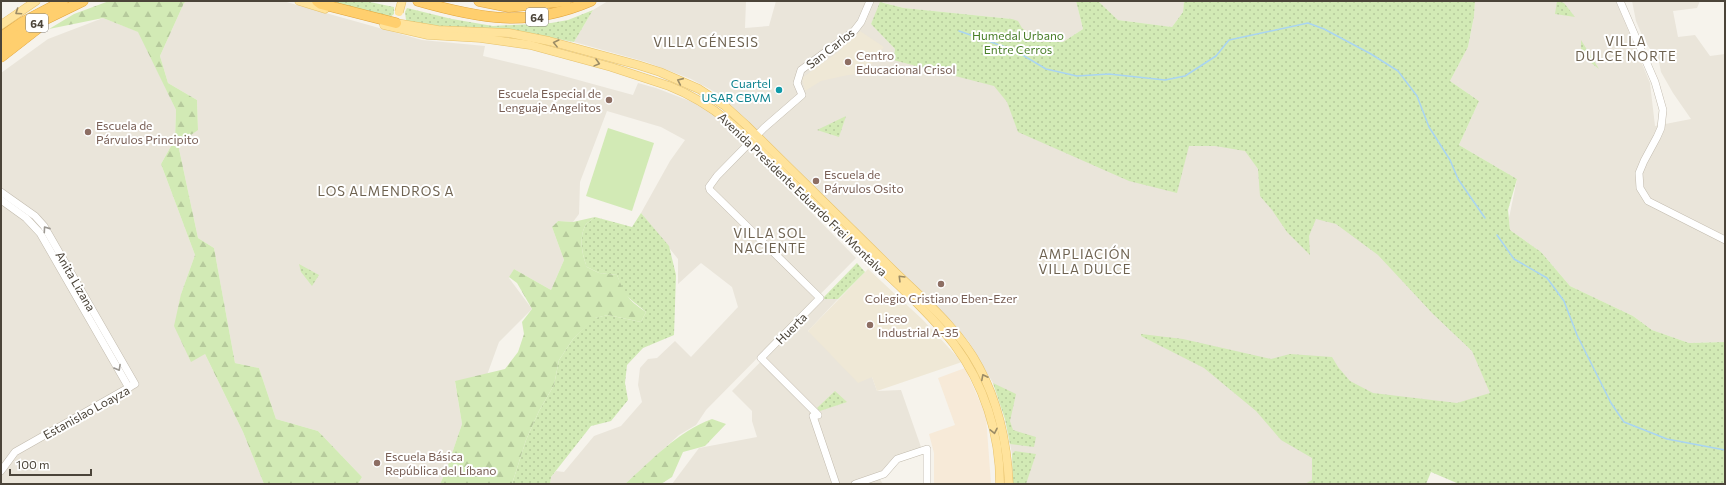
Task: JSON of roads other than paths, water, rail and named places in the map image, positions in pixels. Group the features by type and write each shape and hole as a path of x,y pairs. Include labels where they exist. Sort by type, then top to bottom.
{"highway":[{"name":"64","path":"1,37 30,18 62,1"},
{"path":"316,1 321,4 396,25"},
{"path":"401,1 420,1"},
{"name":"64","path":"420,1 473,15 505,19 550,14 590,1"},
{"name":"64","path":"443,1 483,10 509,12 536,10 572,1"},
{"path":"479,1 509,7 566,1"},
{"name":"64","path":"1,46 30,27 80,3"},
{"path":"1,57 36,30 80,3"}],"main road":[{"path":"1,25 36,1"},
{"name":"Avenida Presidente Eduardo Frei Montalva","path":"299,1 396,25 438,30 515,34 559,44 660,72 699,89 725,106 754,138 937,324 954,345 974,377 990,415 998,451 1000,484"},
{"path":"396,25 401,1"},
{"name":"Avenida Presidente Eduardo Frei Montalva","path":"754,138 935,311 969,350 994,399 1006,449 1009,484"}],"street":[{"name":"San Carlos","path":"754,138 802,95 797,82 801,70 854,31 861,22 870,1"},
{"path":"1620,1 1655,82 1663,110 1659,132 1639,173 1640,188 1648,202 1725,240"},
{"name":"Huerta","path":"754,138 716,176 709,187 820,298 761,358 816,416 836,484"},
{"name":"Anita Lizana","path":"1,192 35,216 44,226 132,386"},
{"name":"Anita Lizana","path":"1,200 26,218 40,233 132,386"},
{"name":"Estanislao Loayza","path":"1,471 16,452 132,386"},
{"path":"855,484 884,474 897,459 927,449 927,484"}],"waterway":[{"path":"959,31 1014,50 1046,69 1077,76 1109,74 1165,80 1185,76 1216,56 1229,40 1308,23 1324,29 1371,54 1398,71 1417,96 1429,127 1450,160 1458,179 1485,218"},
{"path":"1497,235 1514,259 1547,278 1564,301 1577,335 1611,403 1624,422 1667,439 1725,450"}],"place":[{"name":"Centro Educacional Crisol","path":"848,62"},
{"name":"Cuartel USAR CBVM","path":"779,90"},
{"name":"Escuela Especial de Lenguaje Angelitos","path":"609,100"},
{"name":"Escuela de Párvulos Principito","path":"88,132"},
{"name":"Escuela de Párvulos Osito","path":"816,181"},
{"name":"Colegio Cristiano Eben-Ezer","path":"941,284"},
{"name":"Liceo Industrial A-35","path":"870,325"},
{"name":"Escuela Básica República del Líbano","path":"377,463"}],"district":[{"name":"VILLA GÉNESIS","path":"706,42"},
{"name":"VILLA DULCE NORTE","path":"1626,48"},
{"name":"LOS ALMENDROS A","path":"386,191"},
{"name":"VILLA SOL NACIENTE","path":"770,240"},
{"name":"AMPLIACIÓN VILLA DULCE","path":"1085,262"}],"park label":[{"name":"Humedal Urbano Entre Cerros","path":"1018,42"}]}
